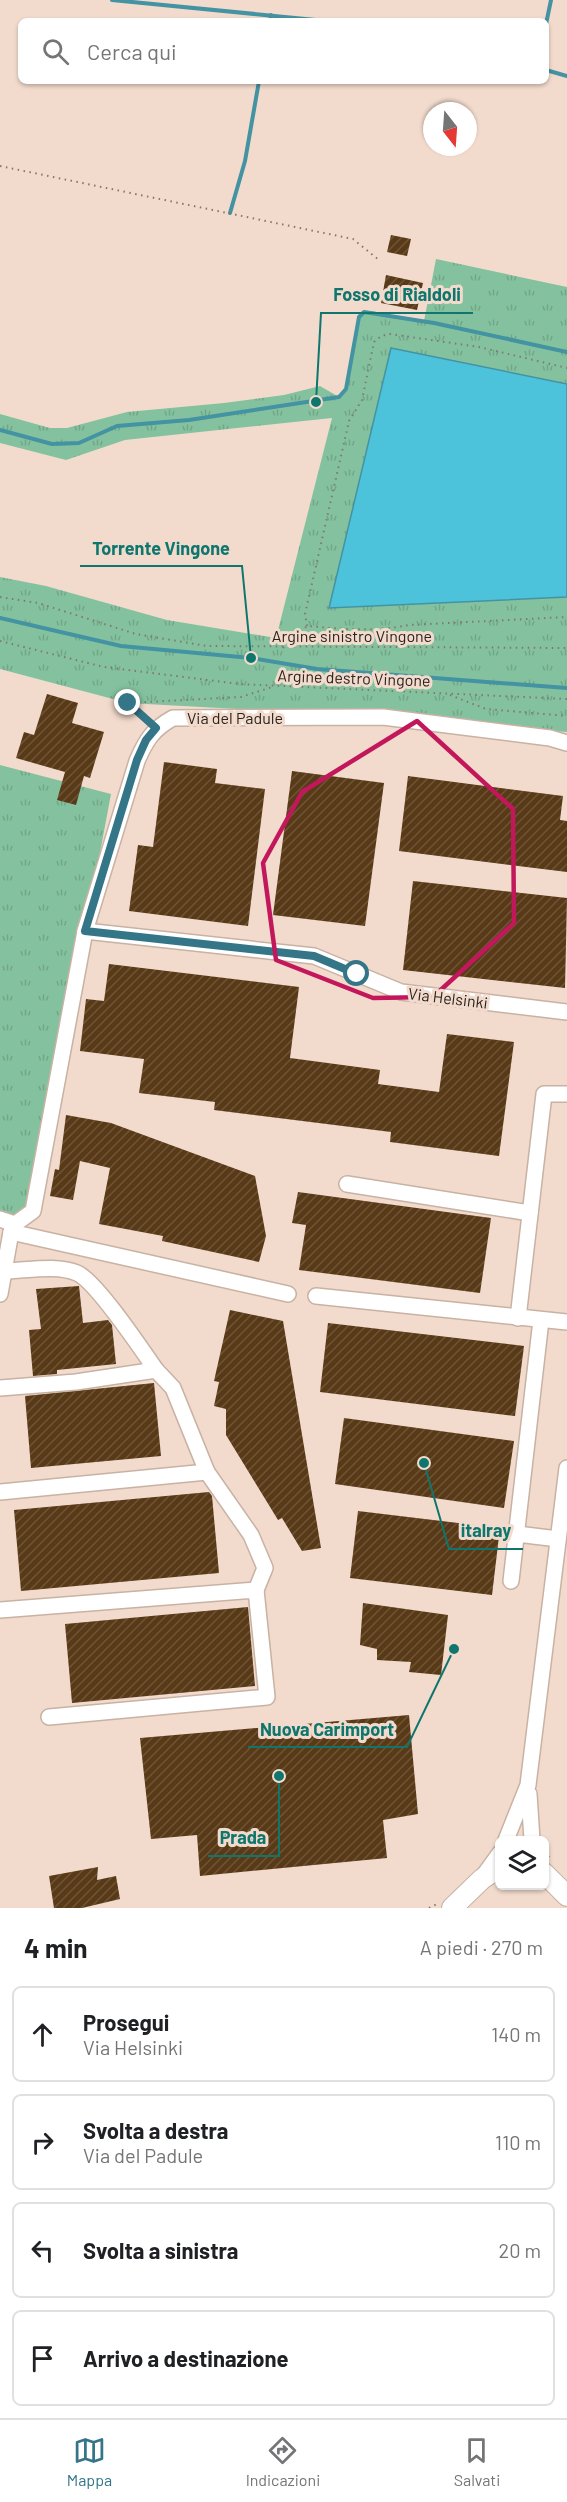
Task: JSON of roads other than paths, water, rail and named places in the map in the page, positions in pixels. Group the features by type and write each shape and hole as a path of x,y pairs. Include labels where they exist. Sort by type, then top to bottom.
{"main road":[{"path":"452,1908 482,1879 495,1870"},
{"path":"469,1908 472,1893 482,1879"}],"street":[{"name":"Via del Padule","path":"85,931 137,760 146,740 156,728 173,718 383,717 550,738 567,743"},
{"name":"Via Helsinki","path":"85,931 314,956 401,993 567,1012"},
{"path":"0,1294 13,1228 33,1211 85,931"},
{"path":"518,1318 544,1094 567,1094"},
{"path":"347,1184 530,1213"},
{"path":"0,1219 13,1228 288,1294"},
{"path":"3,1271 55,1270 78,1273 91,1285 156,1370 173,1388 207,1472 250,1535 265,1568 256,1590 267,1697 49,1717"},
{"path":"316,1296 567,1322"},
{"path":"511,1581 540,1320"},
{"path":"0,1388 76,1382 156,1370"},
{"path":"532,1836 528,1785 567,1468"},
{"path":"0,1492 207,1472"},
{"path":"517,1534 558,1539"},
{"path":"0,1611 256,1590"},
{"path":"508,1836 528,1785"},
{"path":"482,1879 495,1860"}],"water":[{"path":"391,348 567,384 567,597 329,608"}],"waterway":[{"path":"112,0 295,18"},
{"path":"547,18 551,0"},
{"path":"549,71 567,76"},
{"path":"230,213 245,161 258,84"},
{"path":"0,430 52,444 79,443 117,426 189,420 339,397 346,389 359,317 364,312 434,323 567,352"},
{"path":"0,618 121,646 251,658 317,669 567,688"}],"place":[{"name":"Fosso di Rialdoli","path":"316,402"},
{"name":"Torrente Vingone","path":"251,658"},
{"name":"italray","path":"424,1463"},
{"name":"Nuova Carimport","path":"454,1649"},
{"name":"Prada","path":"279,1776"}]}
